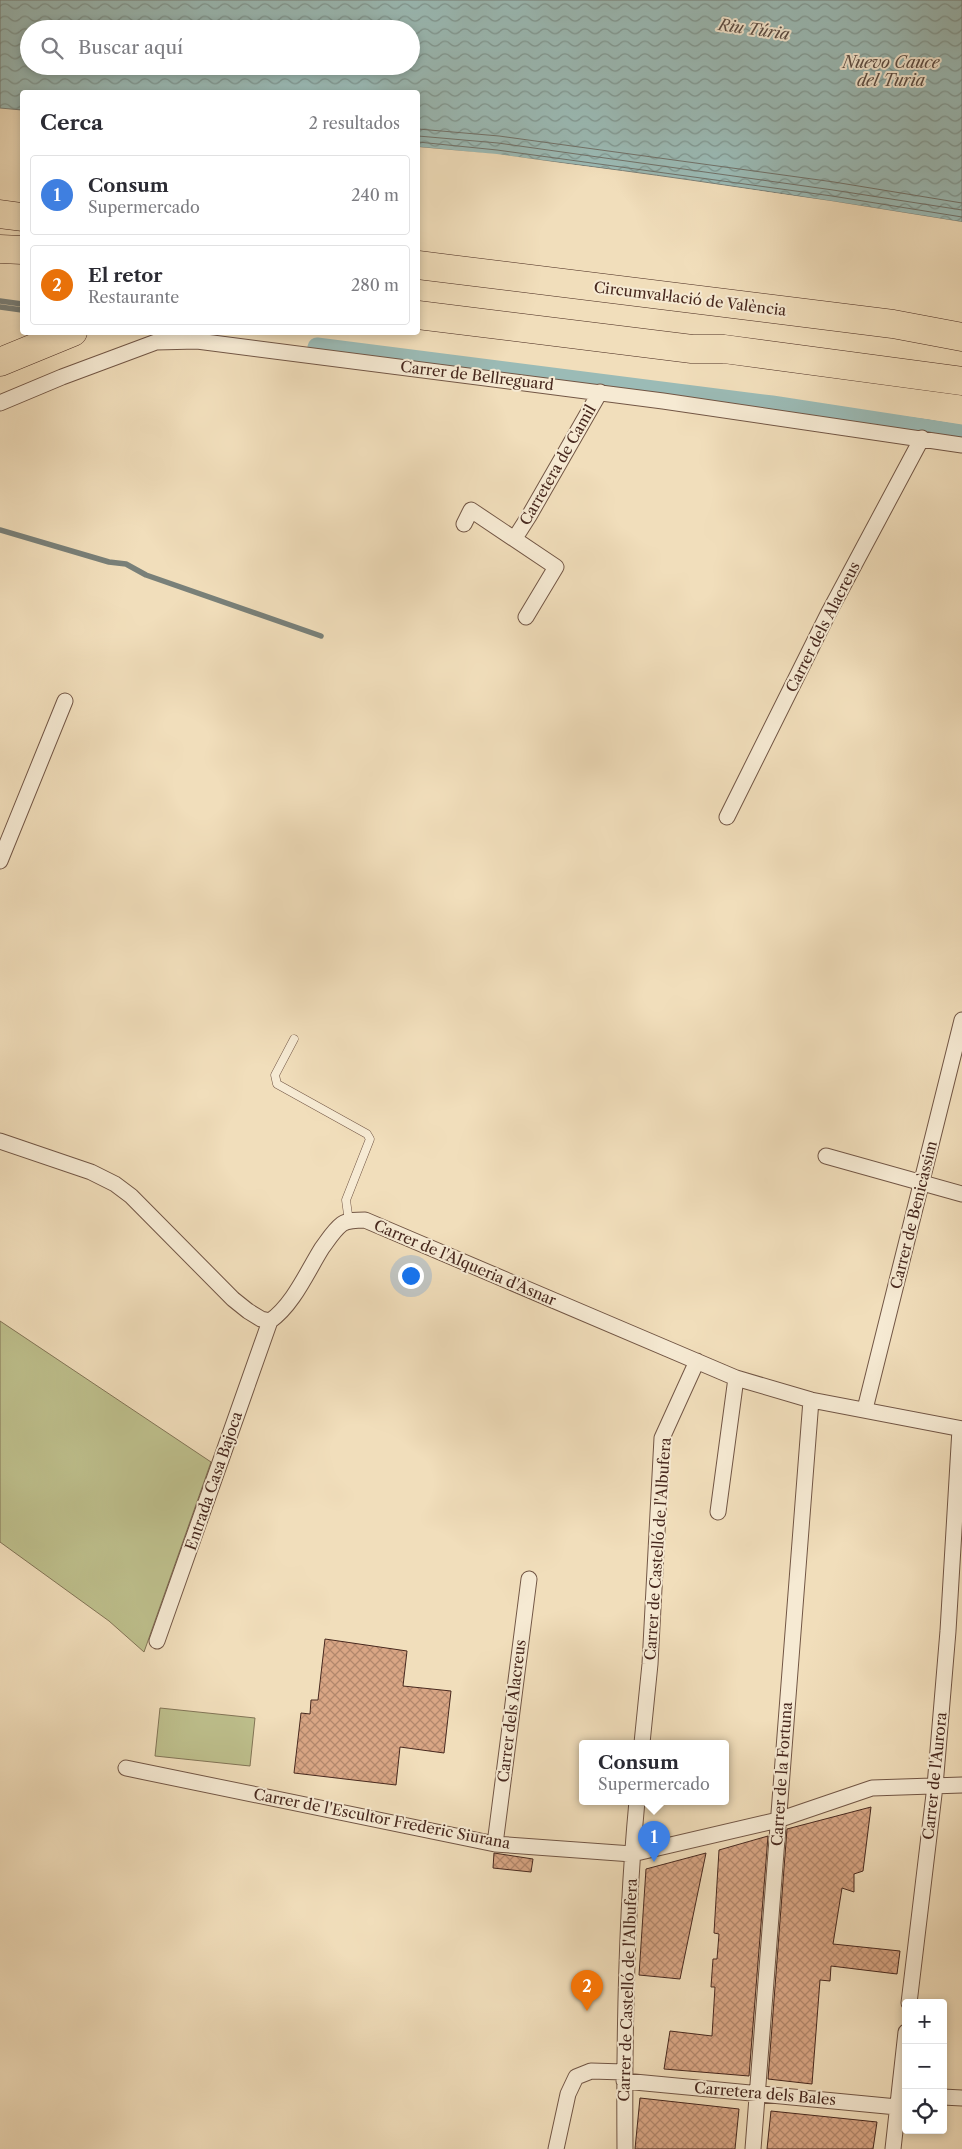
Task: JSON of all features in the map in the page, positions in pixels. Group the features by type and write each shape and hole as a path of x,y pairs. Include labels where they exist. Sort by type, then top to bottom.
{"highway":[{"path":"0,214 20,217"},
{"path":"0,248 20,250"},
{"name":"Circumval·lació de València","path":"420,265 893,324 962,337"},
{"path":"420,300 693,341 724,349"},
{"path":"420,315 692,349 724,349 881,368 962,381"},
{"path":"0,362 66,335"}],"street":[{"name":"Carrer de Bellreguard","path":"0,403 62,376 156,342 187,341 600,392 962,445"},
{"name":"Carretera de Camil","path":"515,538 600,392"},
{"name":"Carrer dels Alacreus","path":"727,817 828,614 922,438"},
{"name":"Carretera de Camil","path":"464,524 471,510 556,567 526,617"},
{"path":"0,861 65,701"},
{"name":"Carrer de Benicàssim","path":"866,1409 962,1020"},
{"path":"0,1141 91,1172 115,1184 132,1196 233,1299 248,1312 260,1319 270,1321 276,1317 293,1295 329,1237 342,1224 349,1222"},
{"path":"826,1156 962,1194"},
{"name":"Carrer de l'Alqueria d'Asnar","path":"349,1222 365,1220 379,1225 736,1378 811,1400 866,1409 961,1429"},
{"name":"Entrada Casa Bajoca","path":"157,1641 270,1321"},
{"name":"Carrer de Castelló de l'Albufera","path":"642,1740 650,1664 662,1438 697,1361"},
{"path":"718,1512 736,1378"},
{"name":"Carrer de la Fortuna","path":"753,2149 759,2094 778,1820 811,1400"},
{"name":"Carrer de l'Aurora","path":"909,1999 935,1786 948,1631 961,1429"},
{"name":"Carrer dels Alacreus","path":"495,1844 529,1579"},
{"name":"Carrer de l'Escultor Frederic Siurana","path":"126,1768 495,1844 632,1854 778,1820 872,1788 962,1785"},
{"name":"Carrer de Castelló de l'Albufera","path":"625,2149 624,2026 632,1854 637,1805"},
{"path":"893,2149 901,2105 905,2044"},
{"name":"Carretera dels Bales","path":"556,2149 568,2094 576,2077 591,2070 759,2094 901,2105"},
{"path":"947,2097 962,2098"}],"lane":[{"path":"294,1039 275,1075 278,1084 367,1134 370,1139 346,1200 349,1222"}],"green space":[{"path":"0,1321 211,1462 144,1652 109,1621 0,1542"},
{"path":"160,1708 255,1718 250,1766 155,1756"}],"water":[{"path":"0,0 962,0 962,222 622,171 420,147 420,90 20,90 20,110 0,108"}],"pier":[{"path":"420,147 497,154 831,201 962,222 962,224 831,203 496,157 420,150"}],"building":[{"path":"325,1639 407,1651 403,1686 451,1691 444,1753 400,1747 396,1785 294,1773 301,1713 310,1714 311,1700 318,1700"},
{"path":"871,1807 863,1871 854,1874 854,1892 842,1888 833,1944 900,1951 897,1974 831,1966 830,1981 820,1980 812,2084 768,2079 787,1829"},
{"path":"768,1836 749,2076 664,2069 670,2031 712,2036 715,1987 711,1987 713,1959 717,1959 719,1934 714,1933 719,1850"},
{"path":"494,1853 533,1859 531,1872 493,1868"},
{"path":"706,1853 680,1979 639,1975 646,1869"},
{"path":"640,2098 739,2109 735,2149 635,2149"},
{"path":"771,2111 877,2122 873,2149 767,2149"}],"waterway":[{"path":"0,301 20,304"},
{"path":"0,307 20,310"},
{"path":"318,342 962,428"},
{"path":"317,347 772,405 962,434"},
{"path":"0,530 109,562 126,564 146,575 321,636"}],"place":[{"name":"Consum","path":"654,1862"},
{"name":"El retor","path":"587,2011"}],"water label":[{"name":"Riu Túria","path":"754,29"},
{"name":"Nuevo Cauce del Turia","path":"891,71"}]}
